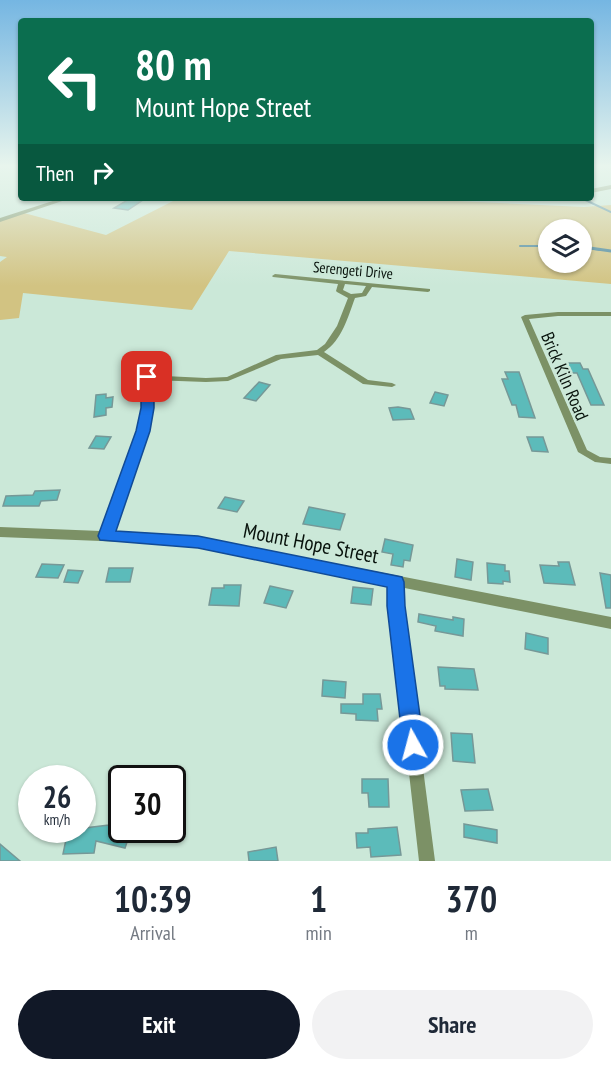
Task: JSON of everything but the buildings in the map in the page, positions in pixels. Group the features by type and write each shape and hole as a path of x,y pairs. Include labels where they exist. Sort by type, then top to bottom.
{"street":[{"path":"0,220 46,205"},
{"name":"Serengeti Drive","path":"275,276 428,290"},
{"path":"342,282 339,291 352,297 364,295 370,285"},
{"path":"106,536 141,437 148,408 147,377 228,379 279,357 319,352 328,346 341,326 352,297"},
{"name":"Brick Kiln Road","path":"611,314 558,314 525,317 583,452 598,460 611,460"},
{"path":"319,352 366,382 392,385"},
{"name":"Mount Hope Street","path":"0,532 198,542 611,623"},
{"path":"396,582 396,606 428,861"}],"shaded area":[{"path":"165,205 584,207 611,205 611,284 229,251 192,310 23,293 19,318 0,320 0,262 7,257 0,256 0,221 24,213 106,235"}],"waterway":[{"path":"596,205 611,212"},
{"path":"520,246 538,246"},
{"path":"592,248 611,251"},
{"path":"592,249 601,250"}],"route":[{"path":"147,377 148,408 140,443 106,536 198,542 396,582 396,606 413,745"}]}
